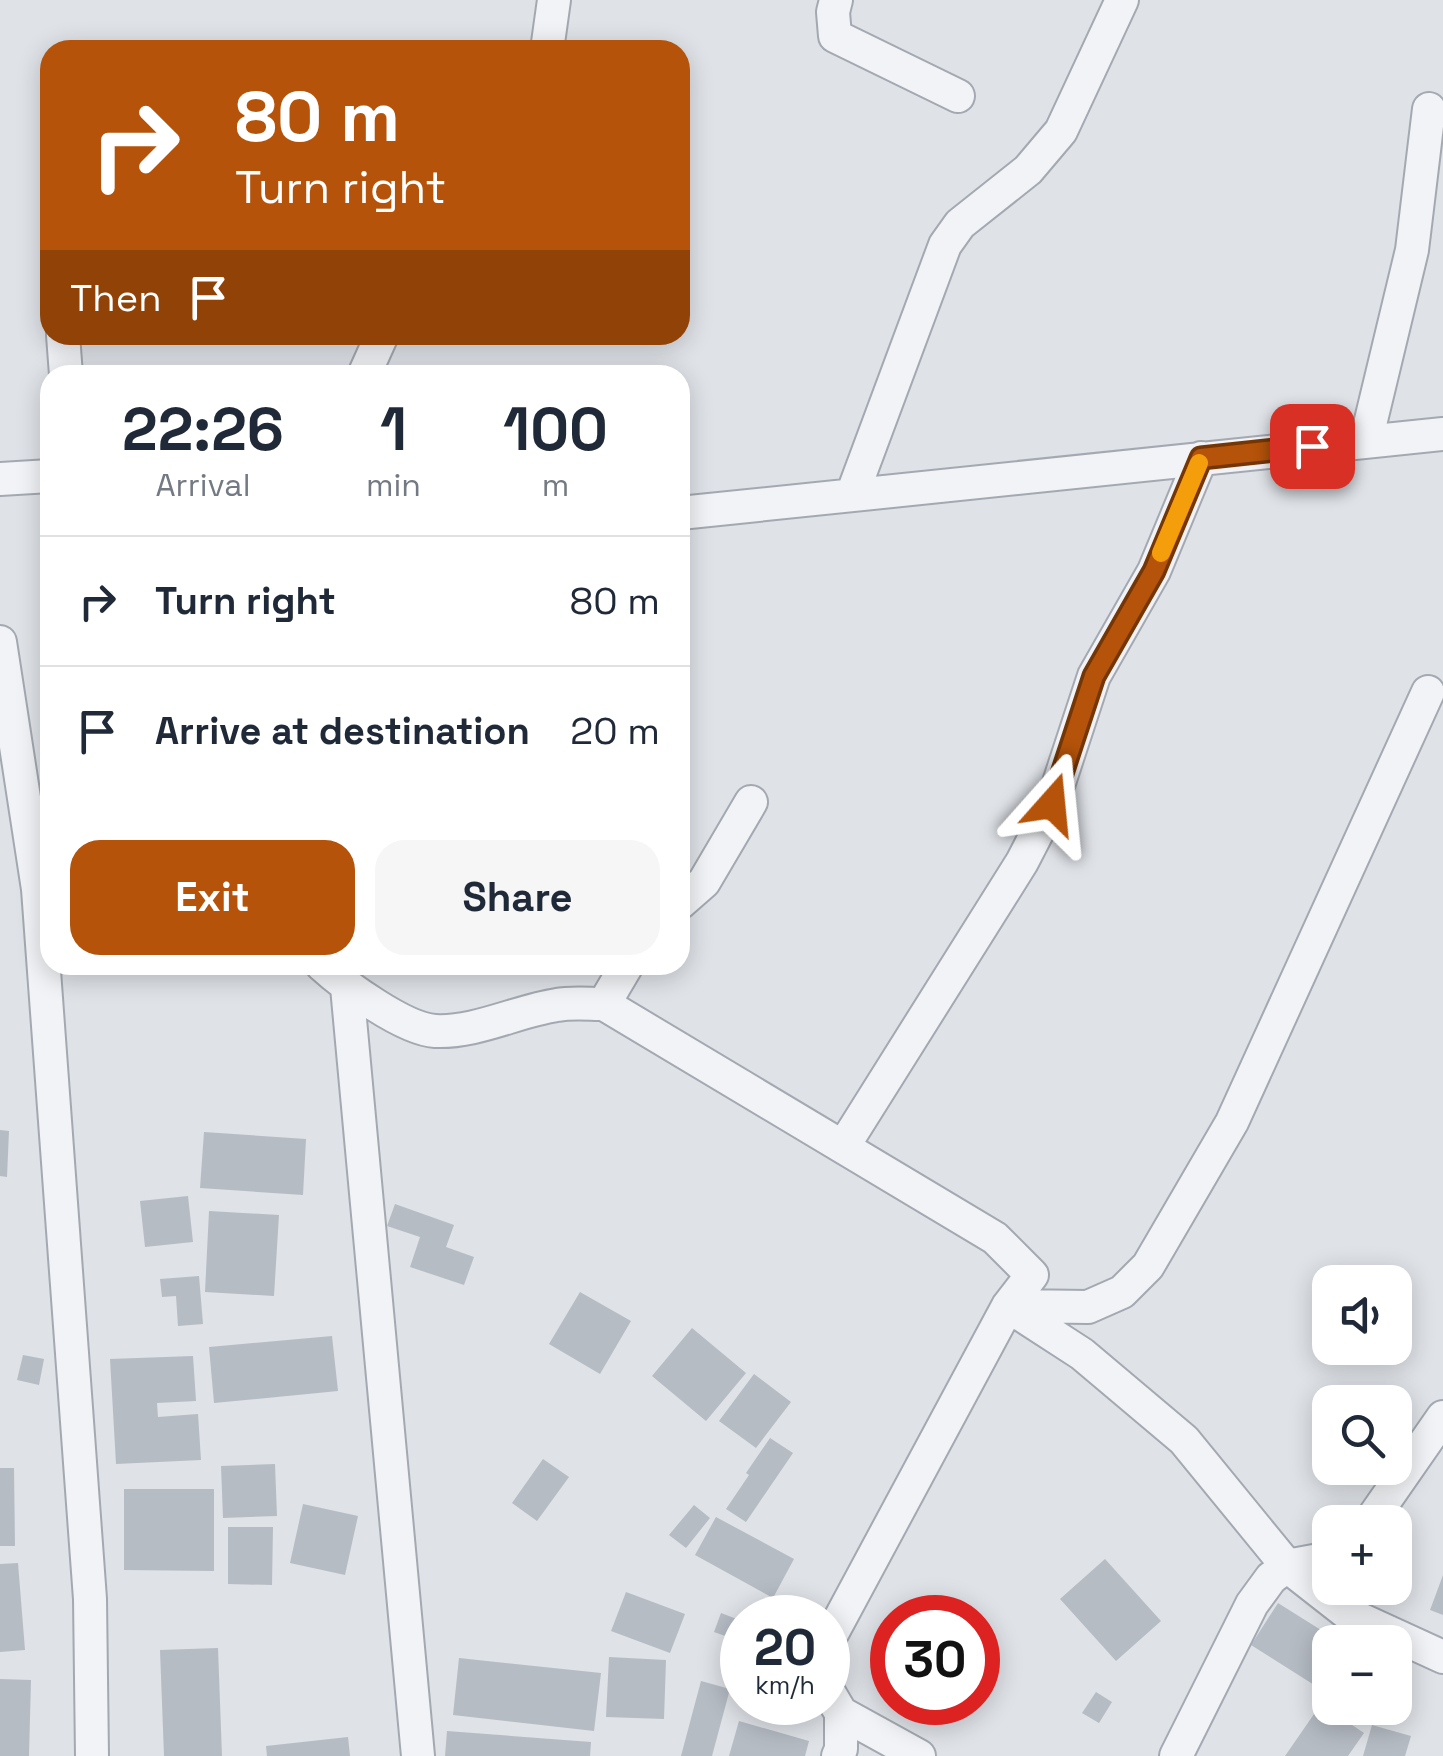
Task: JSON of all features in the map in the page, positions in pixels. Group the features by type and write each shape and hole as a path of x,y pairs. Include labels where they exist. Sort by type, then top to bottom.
{"street":[{"path":"548,40 554,0"},
{"path":"836,0 832,12 835,36 958,96"},
{"path":"852,495 945,245 960,224 1028,170 1060,131 1122,0"},
{"path":"1366,441 1412,250 1428,109"},
{"path":"690,512 1443,434"},
{"path":"843,1147 1022,862 1052,804 1094,676 1154,571 1201,458"},
{"path":"0,479 40,477"},
{"path":"0,642 40,866"},
{"path":"1008,1306 1088,1307 1122,1292 1148,1266 1232,1122 1428,692"},
{"path":"690,894 704,882 751,802"},
{"path":"50,975 90,1598 92,1756"},
{"path":"604,1004 621,975"},
{"path":"341,976 400,1018 433,1031 468,1027 558,1004 604,1004 995,1238 1032,1275 1008,1306 850,1600"},
{"path":"341,976 418,1756"},
{"path":"1008,1306 1082,1354 1184,1440 1288,1566 1347,1613 1443,1657"},
{"path":"1382,1505 1443,1417"},
{"path":"1176,1756 1252,1604 1271,1578 1288,1566 1312,1561"},
{"path":"850,1712 919,1756"},
{"path":"837,1725 841,1749 838,1756"}],"building":[{"path":"0,1130 9,1131 7,1177 0,1176"},
{"path":"204,1132 306,1139 303,1195 200,1188"},
{"path":"188,1196 193,1242 145,1247 140,1201"},
{"path":"395,1204 454,1225 446,1247 474,1257 464,1285 410,1267 420,1237 387,1226"},
{"path":"209,1211 279,1215 274,1296 205,1292"},
{"path":"199,1276 203,1324 178,1326 176,1296 162,1297 160,1279"},
{"path":"580,1292 631,1321 600,1374 549,1344"},
{"path":"692,1328 746,1373 706,1421 652,1376"},
{"path":"332,1336 338,1391 214,1403 209,1347"},
{"path":"23,1355 44,1359 39,1385 17,1380"},
{"path":"193,1356 196,1401 157,1403 158,1417 198,1414 201,1460 116,1464 110,1359"},
{"path":"754,1374 791,1402 756,1448 719,1421"},
{"path":"770,1438 793,1453 746,1522 726,1509"},
{"path":"543,1459 569,1477 537,1521 512,1503"},
{"path":"275,1464 277,1516 223,1518 221,1466"},
{"path":"0,1468 14,1468 15,1546 0,1546"},
{"path":"124,1489 214,1489 214,1571 124,1570"},
{"path":"303,1504 358,1516 345,1575 290,1563"},
{"path":"694,1505 710,1518 686,1548 669,1535"},
{"path":"716,1517 794,1559 775,1595 768,1595 695,1555"},
{"path":"228,1527 273,1527 272,1585 228,1584"},
{"path":"1105,1559 1161,1621 1116,1661 1060,1599"},
{"path":"18,1563 25,1650 0,1652 0,1564"},
{"path":"1443,1575 1443,1615 1430,1610"},
{"path":"626,1592 685,1614 670,1653 611,1631"},
{"path":"1278,1603 1313,1625 1312,1684 1251,1645"},
{"path":"218,1648 222,1756 164,1756 160,1650"},
{"path":"609,1657 666,1660 664,1719 606,1717"},
{"path":"459,1658 601,1673 594,1731 453,1715"},
{"path":"0,1679 31,1680 29,1756 0,1756"},
{"path":"701,1681 720,1686 720,1725 712,1756 681,1756"},
{"path":"1096,1692 1112,1702 1099,1723 1082,1713"},
{"path":"1312,1717 1312,1725 1352,1725 1364,1733 1348,1756 1285,1756"},
{"path":"738,1725 753,1725 809,1741 805,1756 729,1756"},
{"path":"1372,1725 1411,1736 1405,1756 1363,1756"},
{"path":"447,1731 591,1742 590,1756 445,1756"},
{"path":"348,1737 350,1756 267,1756 266,1746"}],"slow traffic":[{"path":"1161,553 1199,463"}],"route":[{"path":"1052,804 1094,676 1154,571 1201,458 1312,446"}]}
